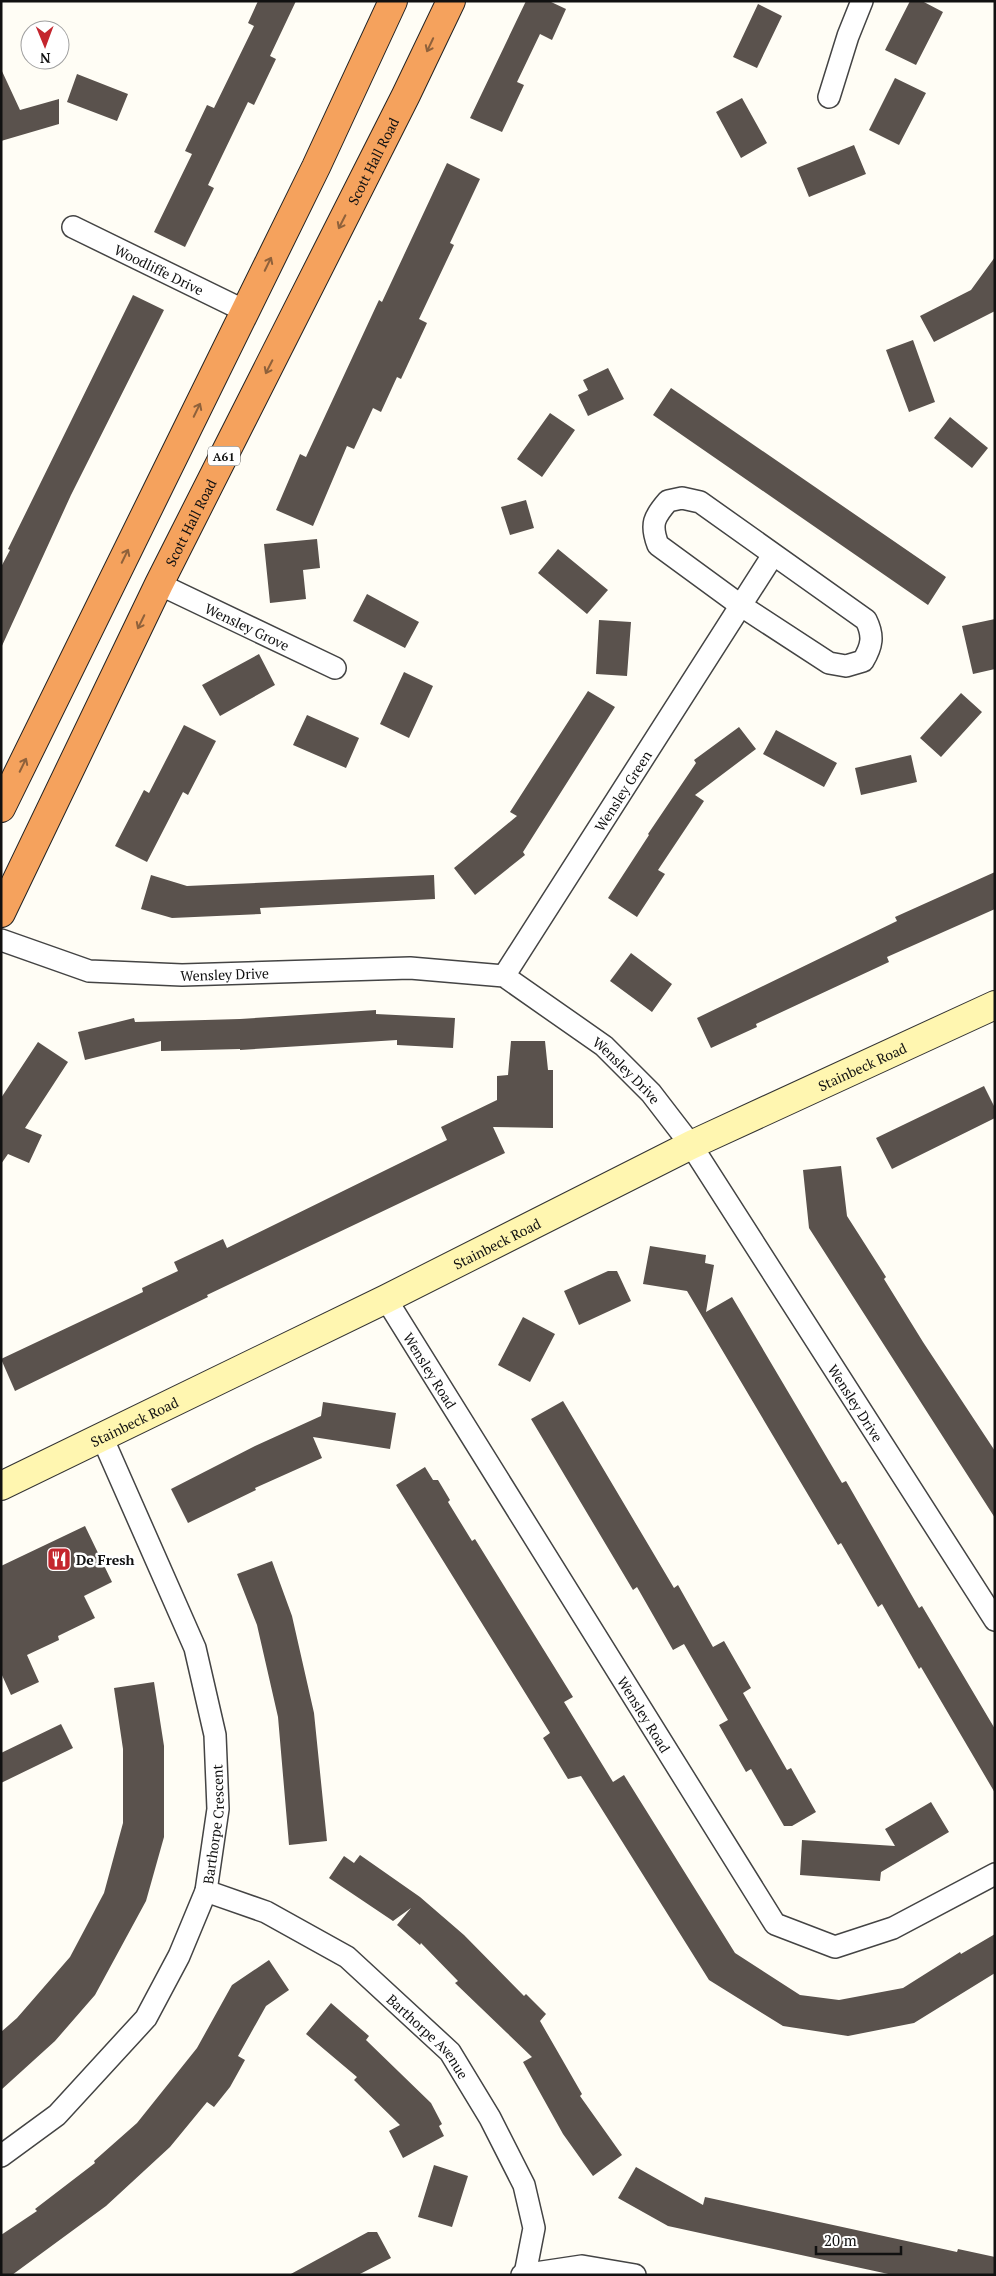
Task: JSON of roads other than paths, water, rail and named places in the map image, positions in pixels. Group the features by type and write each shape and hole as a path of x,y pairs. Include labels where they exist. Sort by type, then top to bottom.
{"highway":[{"path":"1,808 245,311 393,1"},
{"name":"Scott Hall Road","path":"1,913 159,584 406,95 451,1"}],"street":[{"path":"829,97 848,36 862,1"},
{"name":"Woodliffe Drive","path":"73,226 245,311"},
{"path":"682,498 700,502 866,620 872,633 871,648 863,661 846,666 829,663 740,605 658,545 653,531 656,515 668,500 682,498"},
{"name":"Wensley Green","path":"504,976 773,555"},
{"name":"Wensley Grove","path":"159,584 335,668"},
{"name":"Wensley Drive","path":"1,940 89,970 182,975 410,968 504,976 604,1046 651,1093 692,1145 995,1620"},
{"name":"Stainbeck Road","path":"1,1486 386,1299 692,1145 995,1005"},
{"name":"Wensley Road","path":"386,1299 774,1924 836,1948 893,1928 995,1874"},
{"name":"Barthorpe Crescent","path":"1,2156 57,2115 146,2018 179,1956 206,1891 218,1800 215,1735 195,1648 102,1437"},
{"name":"Barthorpe Avenue","path":"206,1891 266,1912 347,1957 450,2052 490,2118 524,2185 534,2228 523,2274"},
{"path":"523,2274 582,2266 635,2275"}],"place":[{"name":"De Fresh","path":"59,1559"}]}
